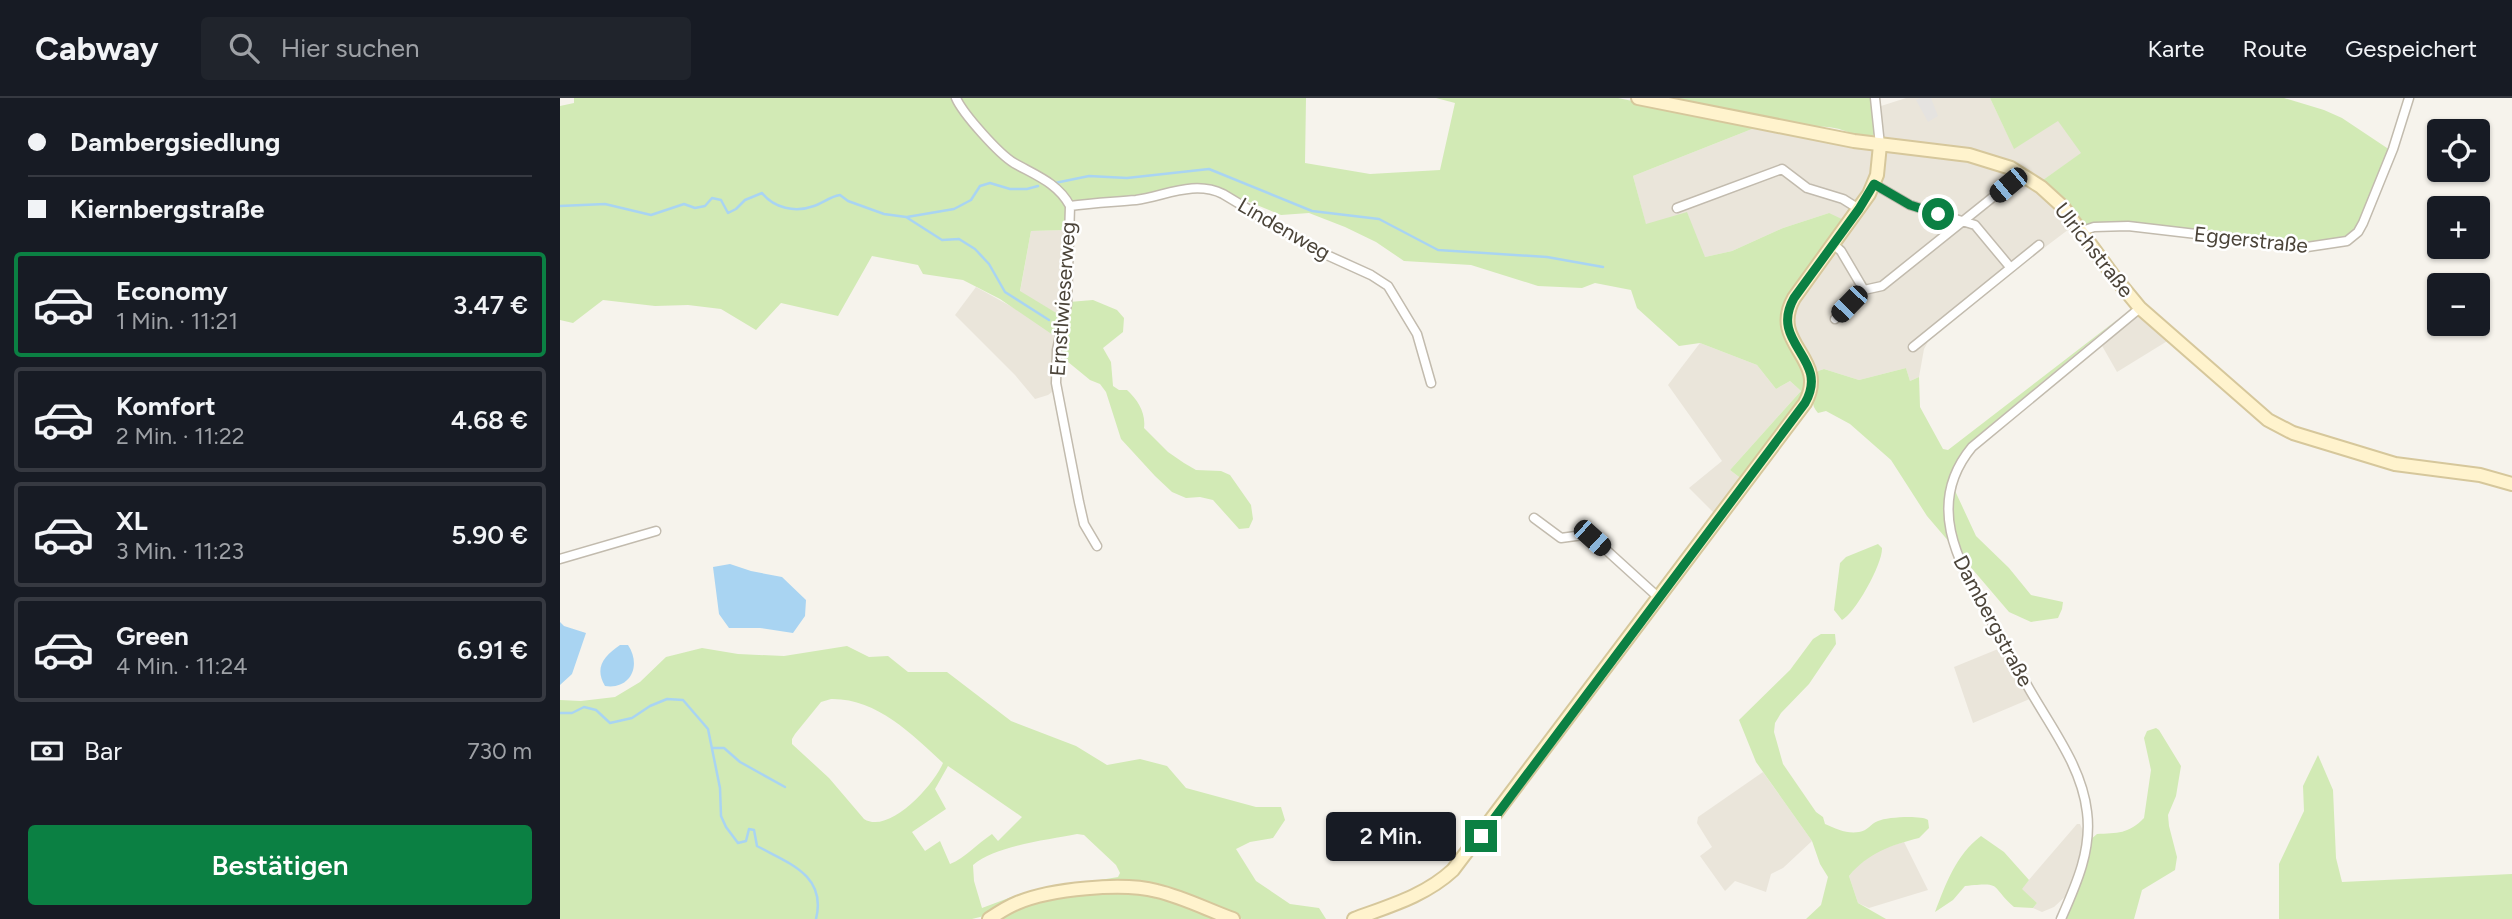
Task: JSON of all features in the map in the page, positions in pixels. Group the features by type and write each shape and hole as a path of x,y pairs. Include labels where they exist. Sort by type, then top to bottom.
{"street":[{"name":"Ernstlwieserweg","path":"956,98 965,113 1005,156 1062,192 1070,206 1067,304 1057,350 1056,383 1084,524 1097,546"},
{"name":"Ulrichstraße","path":"1638,98 1880,145 1969,155 2011,168 2053,197 2140,308 2245,402 2277,425 2293,433 2395,464 2480,475 2512,484"},
{"path":"1354,919 1416,895 1432,887 1453,870 1809,396 1812,374 1807,361 1789,334 1786,320 1794,298 1874,184 1880,145 1875,98"},
{"name":"Eggerstraße","path":"2082,231 2104,226 2127,226 2291,247 2323,246 2347,241 2358,232 2363,223 2393,149 2409,98"},
{"path":"1677,208 1782,169 1807,188 1843,199 1859,209"},
{"path":"1874,184 1910,205 1965,221 1978,228 2010,267"},
{"path":"1835,319 1864,290 1882,286 2008,185"},
{"name":"Lindenweg","path":"1070,206 1142,199 1198,188 1215,190 1318,251 1371,275 1388,286 1417,334 1431,383"},
{"path":"1833,244 1841,251 1864,290"},
{"path":"1913,347 2039,245"},
{"name":"Dambergstraße","path":"2061,919 2086,853 2087,816 2082,789 2061,744 1965,573 1952,541 1949,499 1956,470 1972,447 2140,308"},
{"path":"1534,518 1561,538 1583,535 1592,538 1658,597"},
{"path":"560,559 656,531"},
{"path":"989,919 1029,898 1122,887 1157,891 1233,919"}],"shaded area":[{"path":"1906,98 1990,98 2014,148 2058,120 2082,153 2033,187 2073,226 1929,340 1924,349 1919,377 1910,381 1906,368 1859,380 1824,369 1818,371 1802,346 1790,320 1829,213 1783,228 1732,251 1705,257 1646,225 1633,176 1757,127 1883,149 1881,106"},
{"path":"1931,98 1938,116 1928,122 1916,100"},
{"path":"1066,230 1063,317 1020,292 1031,231"},
{"path":"976,287 1059,333 1056,389 1048,395 1035,399 955,315"},
{"path":"2140,312 2169,340 2117,372 2101,344"},
{"path":"1700,343 1757,365 1776,389 1790,381 1801,391 1730,470 1743,480 1716,515 1689,488 1722,461 1668,385"},
{"path":"2003,647 2032,698 1973,723 1954,667"},
{"path":"1763,772 1812,841 1783,868 1771,874 1766,892 1735,881 1725,891 1700,856 1712,847 1697,823 1698,817"},
{"path":"2077,824 2080,824 2084,833 2084,841 2081,863 2068,894 2054,907 2042,912 2033,908 2037,903 2021,889"},
{"path":"1904,842 1928,890 1869,908 1858,903 1849,876 1857,866 1878,850"}],"green space":[{"path":"574,98 1306,98 1305,163 1370,174 1440,170 1455,103 1436,98 1618,98 1757,127 1633,176 1646,224 1687,212 1705,257 1732,251 1783,228 1829,213 1846,221 1786,306 1808,388 1743,480 1730,470 1801,391 1790,381 1776,389 1757,365 1700,343 1679,346 1637,308 1631,290 1595,283 1582,288 1538,286 1471,265 1404,261 1376,242 1309,213 1281,215 1211,186 1196,185 1110,201 1071,203 1066,230 1031,231 1020,291 1063,317 1059,333 1053,335 1000,299 963,280 923,274 918,265 872,256 838,316 781,303 756,330 721,309 603,300 573,323 560,320 560,106 574,103"},
{"path":"1672,98 1873,98 1876,131 1872,137 1864,137 1835,128 1805,127"},
{"path":"1990,98 2284,98 2342,118 2390,150 2360,223 2345,238 2335,241 2296,244 2085,224 2072,207 2043,180 2081,153 2058,121 2014,149"},
{"path":"1093,300 1117,310 1124,318 1123,332 1103,348 1111,362 1113,386 1119,390 1127,390 1135,398 1142,412 1144,428 1168,452 1196,470 1221,471 1230,475 1251,505 1253,519 1249,528 1239,529 1213,500 1186,498 1172,492 1121,439 1106,392 1100,384 1090,380 1062,357 1069,302"},
{"path":"2118,319 1987,428 1959,457 1950,480 1976,536 2009,568 2031,595 2063,602 2058,618 2031,622 2009,612 1927,516 1891,460 1850,424 1826,411 1818,413 1813,403 1818,371 1824,369 1859,380 1906,368 1910,381 1919,377 1920,407 1943,449 1948,450"},
{"path":"1878,544 1882,548 1881,555 1873,576 1861,599 1842,620 1834,610 1840,563 1846,557"},
{"path":"1821,634 1835,634 1836,644 1809,684 1781,713 1775,723 1774,732 1783,764 1816,812 1823,817 1825,824 1842,831 1855,832 1889,818 1911,817 1928,820 1929,828 1919,838 1881,851 1864,861 1849,876 1858,903 1886,919 1806,919 1821,905 1828,877 1812,841 1756,762 1739,720 1790,670 1813,639"},
{"path":"847,646 869,657 888,656 908,672 947,672 1011,721 1076,746 1107,765 1140,759 1167,766 1186,788 1256,807 1281,807 1285,820 1273,838 1250,842 1236,849 1256,881 1290,904 1319,908 1326,919 1242,919 1168,890 1113,884 972,919 560,919 560,700 581,701 615,697 640,682 666,657 702,648 738,654 784,656","holes":["831,699 863,704 878,711 906,730 943,763 921,795 898,814 874,822 864,819 829,778 792,744 795,734 821,702","948,766 1022,817 998,841 992,834 950,864 940,841 925,851 912,832 946,809 935,789","1084,835 1116,865 1120,873 1118,877 1022,893 982,908 974,881 973,865 1008,848"]},
{"path":"2156,728 2181,766 2176,796 2168,815 2177,857 2175,870 2142,890 2134,919 2063,919 2090,840 2097,834 2128,830 2144,818 2151,770 2144,738 2147,731"},
{"path":"2318,755 2333,790 2336,858 2342,882 2512,874 2512,919 2279,919 2279,864 2304,811 2303,786"},
{"path":"1981,836 2004,852 2029,880 2022,889 2037,903 2033,908 2014,907 1991,885 1965,886 1953,900 1935,912 1958,861"},
{"path":"1084,893 1154,893 1225,919 993,919 1019,905"}],"water":[{"path":"730,564 782,577 806,600 805,616 793,633 760,628 729,628 719,614 713,567"},
{"path":"560,622 564,626 586,633 572,674 560,685"},
{"path":"620,645 628,645 632,653 634,661 631,675 621,684 605,686 600,674 602,663"}],"waterway":[{"path":"1055,183 1089,176 1127,178 1209,169 1312,211 1379,219 1438,250 1547,257 1603,267"},
{"path":"907,217 954,209 971,200 980,186 990,183 1010,189 1038,186"},
{"path":"560,206 605,204 651,215 684,204 695,208 705,206 712,198 721,200 728,213 745,200 762,193 779,206 792,209 814,206 840,195 848,201 884,214 906,217 942,240 959,239 975,249 989,264 1005,292 1049,320"},
{"path":"560,713 572,713 584,707 596,710 610,723 632,718 667,699 683,700 708,729 720,788 721,816 726,827 738,843 746,841 749,829 754,830 757,846 802,872 816,891 816,919"},
{"path":"712,748 724,748 740,762 785,787"}],"route":[{"path":"1481,836 1805,403 1812,388 1812,374 1807,361 1789,334 1787,313 1794,298 1874,184 1903,202 1938,214"}]}
